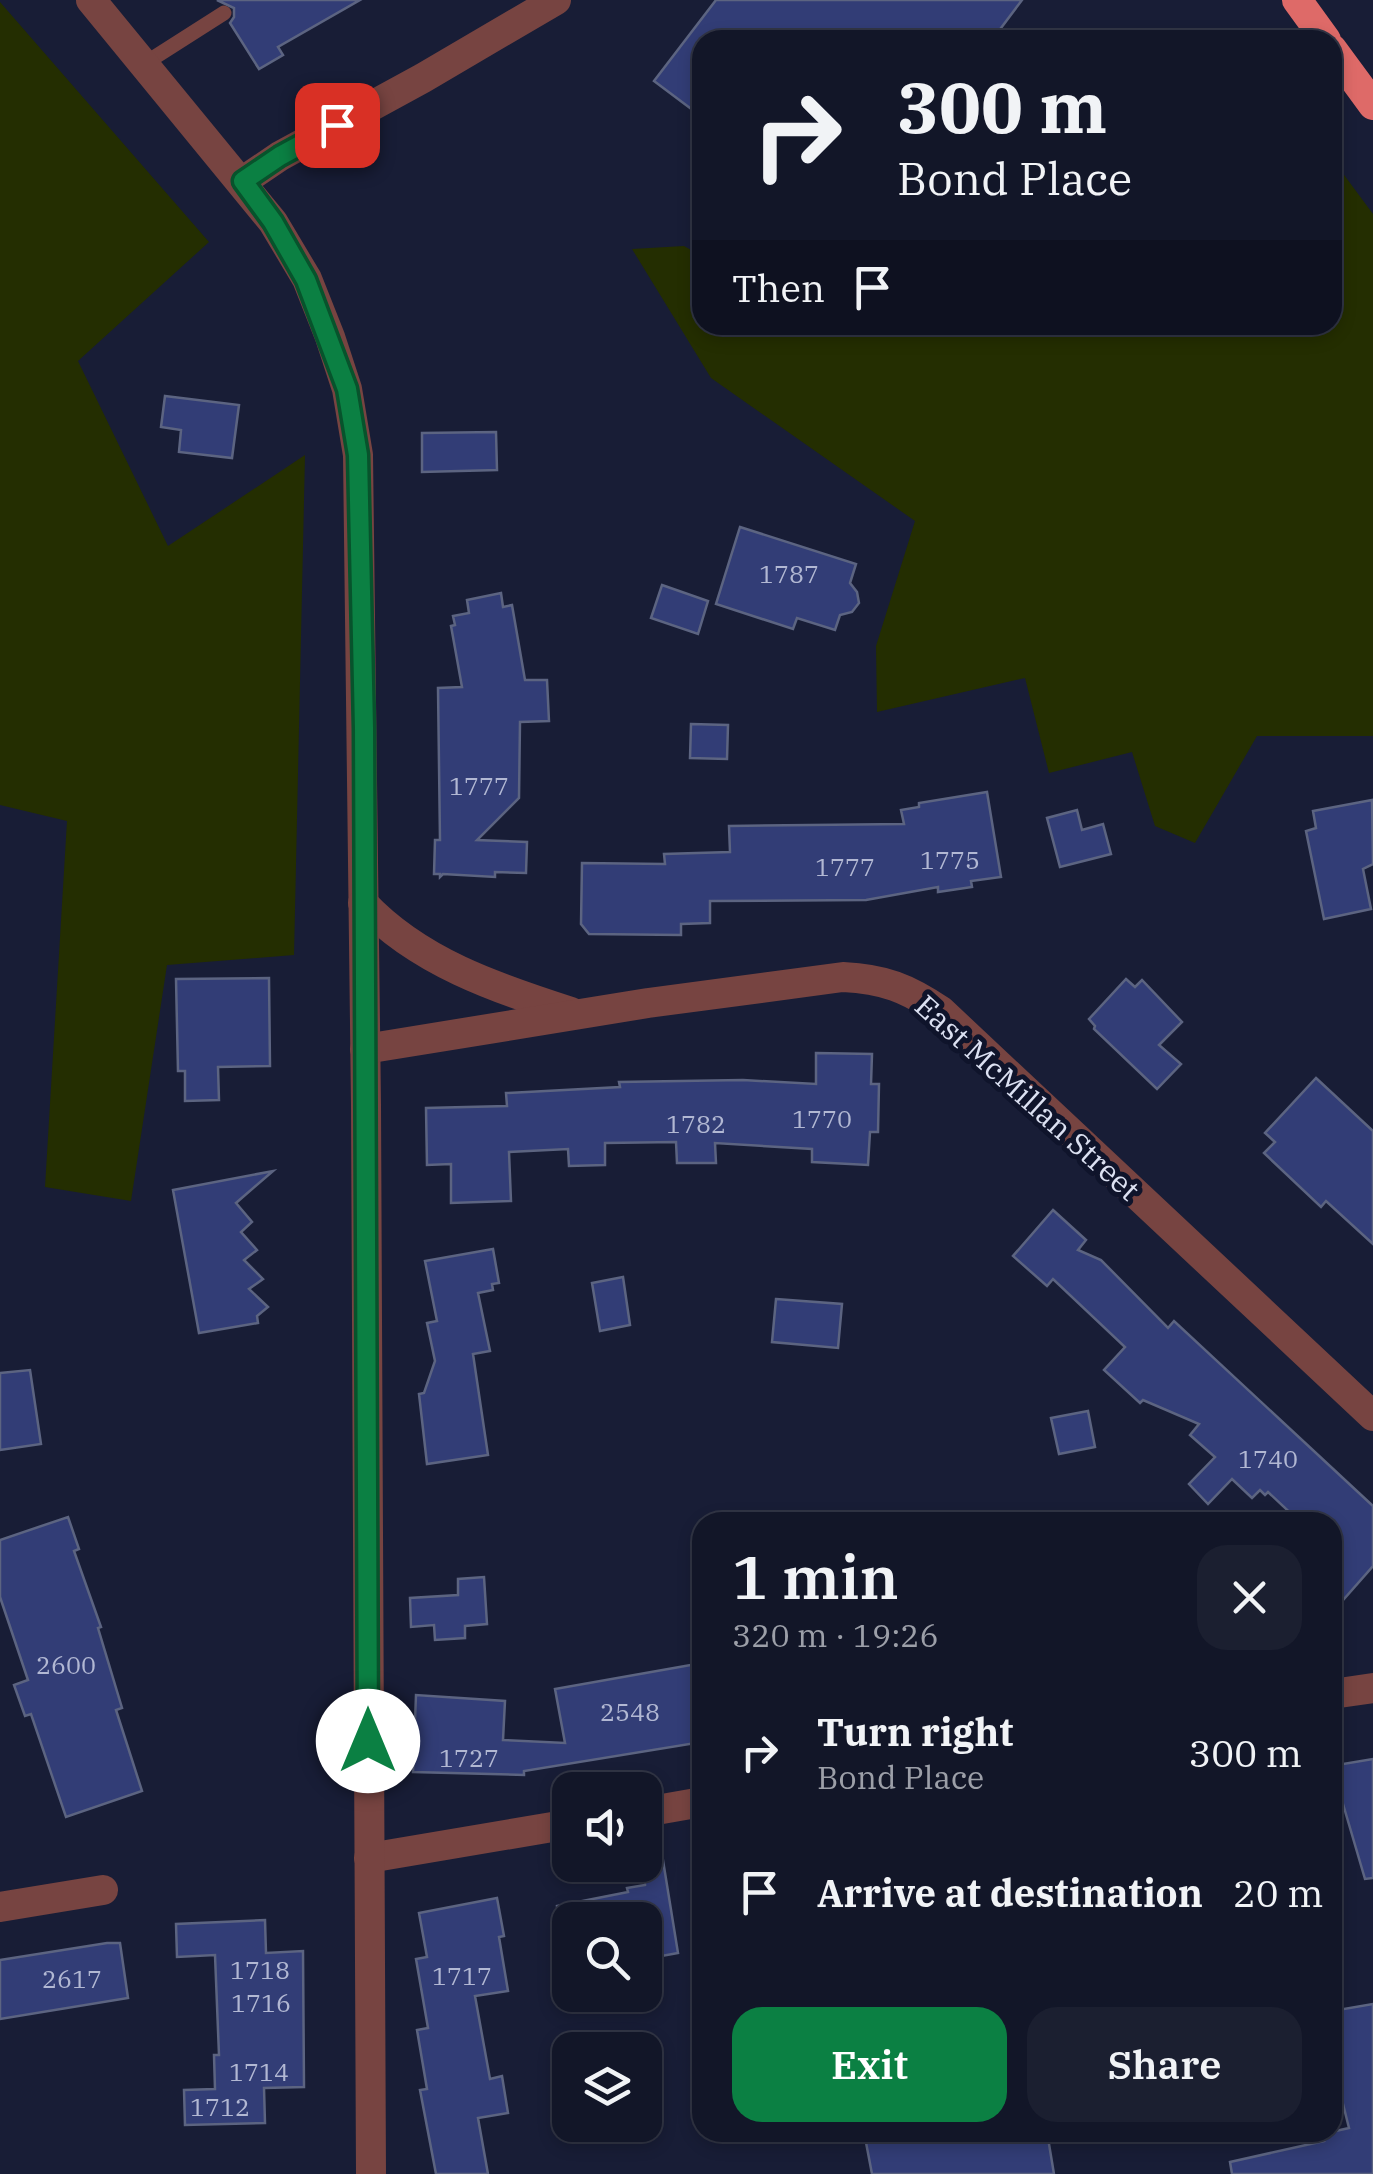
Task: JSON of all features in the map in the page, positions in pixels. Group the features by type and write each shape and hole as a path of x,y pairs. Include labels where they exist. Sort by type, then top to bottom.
{"highway":[{"path":"1298,0 1319,30"},
{"path":"1342,63 1373,105"}],"street":[{"path":"91,0 273,222 306,280 347,389 356,439 364,728 371,2174"},
{"path":"243,181 280,156 556,0"},
{"path":"363,903 384,926 430,954 497,988 579,1014"},
{"name":"East McMillan Street","path":"365,1049 842,977 870,978 908,989 941,1011 1373,1416"},
{"path":"1342,1693 1373,1688"},
{"path":"662,1809 692,1804"},
{"path":"369,1858 552,1827"},
{"path":"0,1907 103,1890"}],"lane":[{"path":"144,64 224,13"}],"green space":[{"path":"0,2 209,242 78,361 168,546 305,455 294,955 167,965 131,1201 45,1187 67,821 0,805"},
{"path":"1342,172 1373,214 1373,736 1257,736 1195,843 1155,826 1132,752 1049,773 1025,678 877,712 876,646 915,521 711,378 632,249 684,246 692,250 692,335 1342,335"}],"building":[{"path":"217,0 360,0 278,47 283,55 259,69 230,23 234,8"},
{"path":"716,0 1022,0 1000,30 693,30"},
{"path":"692,31 692,110 654,81"},
{"path":"165,396 239,405 232,458 179,452 181,430 161,427"},
{"path":"496,432 497,470 422,472 422,433"},
{"path":"740,527 856,564 850,583 859,603 852,612 840,615 835,630 797,618 793,629 716,604"},
{"path":"662,585 708,601 698,634 651,618"},
{"path":"501,593 503,607 512,605 525,680 547,680 549,721 520,722 519,798 477,840 527,842 526,873 440,877 434,874 435,840 440,840 438,688 462,687 451,626 455,625 453,616 469,613 467,600"},
{"path":"691,724 728,725 727,759 690,758"},
{"path":"987,792 1001,877 971,881 972,887 938,892 938,887 866,900 710,901 710,923 681,924 681,935 589,934 581,924 582,863 665,864 664,854 730,852 729,826 904,824 901,810 919,807 919,803"},
{"path":"1372,800 1373,864 1363,869 1371,909 1324,919 1306,831 1316,828 1313,811"},
{"path":"1077,810 1082,830 1103,824 1111,854 1060,867 1047,818"},
{"path":"269,978 270,1066 218,1067 219,1100 185,1101 185,1071 178,1071 176,979"},
{"path":"1126,979 1135,987 1142,980 1182,1022 1159,1045 1181,1064 1157,1089 1094,1029 1089,1019"},
{"path":"816,1053 872,1054 871,1084 879,1084 878,1132 870,1132 868,1165 812,1162 812,1149 715,1143 716,1163 677,1163 676,1142 605,1143 605,1165 569,1166 568,1149 509,1152 511,1201 451,1203 451,1164 427,1165 426,1108 507,1106 506,1093 620,1087 619,1082 743,1080 816,1084"},
{"path":"1316,1078 1373,1131 1373,1244 1326,1201 1321,1207 1264,1153 1275,1142 1265,1133"},
{"path":"273,1171 236,1203 252,1222 241,1232 257,1250 244,1260 263,1279 249,1289 268,1307 257,1316 258,1323 199,1333 173,1190"},
{"path":"1053,1210 1086,1240 1078,1250 1101,1260 1168,1328 1174,1321 1373,1506 1373,1566 1342,1601 1342,1512 1289,1512 1268,1492 1265,1495 1260,1490 1252,1498 1232,1479 1208,1504 1189,1484 1215,1457 1190,1435 1199,1424 1143,1400 1140,1403 1104,1370 1125,1347 1053,1279 1047,1286 1013,1256"},
{"path":"493,1249 499,1283 492,1284 493,1290 478,1293 490,1351 473,1354 488,1455 427,1464 419,1394 424,1393 435,1361 427,1323 437,1321 425,1261"},
{"path":"623,1277 630,1325 600,1331 592,1283"},
{"path":"776,1299 842,1304 838,1348 772,1342"},
{"path":"30,1370 41,1444 0,1450 0,1373"},
{"path":"1088,1411 1095,1447 1059,1454 1051,1418"},
{"path":"68,1517 79,1549 74,1551 101,1627 98,1628 122,1708 116,1710 142,1791 66,1817 31,1714 25,1716 14,1685 28,1680 0,1597 0,1540"},
{"path":"484,1577 487,1624 465,1626 465,1638 435,1640 434,1625 411,1627 410,1598 458,1595 458,1579"},
{"path":"692,1665 692,1744 524,1771 524,1775 413,1772 416,1695 505,1701 503,1740 565,1743 555,1689"},
{"path":"1373,1759 1373,1878 1365,1879 1343,1804 1342,1764"},
{"path":"662,1854 678,1953 662,1956 662,1902 577,1902 662,1882"},
{"path":"497,1898 508,1991 475,1996 490,2079 502,2076 508,2113 478,2118 488,2174 436,2174 420,2090 427,2089 417,2030 428,2028 416,1959 427,1957 419,1913"},
{"path":"265,1920 266,1953 303,1951 304,2087 264,2088 265,2123 185,2125 184,2090 215,2089 214,2055 219,2055 215,1955 177,1957 176,1924"},
{"path":"120,1943 128,1998 0,2019 0,1960"},
{"path":"1373,2004 1373,2174 1232,2174 1230,2162 1320,2142 1342,2142 1342,2130 1349,2128 1342,2100 1342,2009"},
{"path":"866,2142 1049,2142 1054,2174 872,2174"}],"route":[{"path":"337,125 243,181 273,222 306,280 330,337 347,389 358,455 364,728 368,1741"}]}
